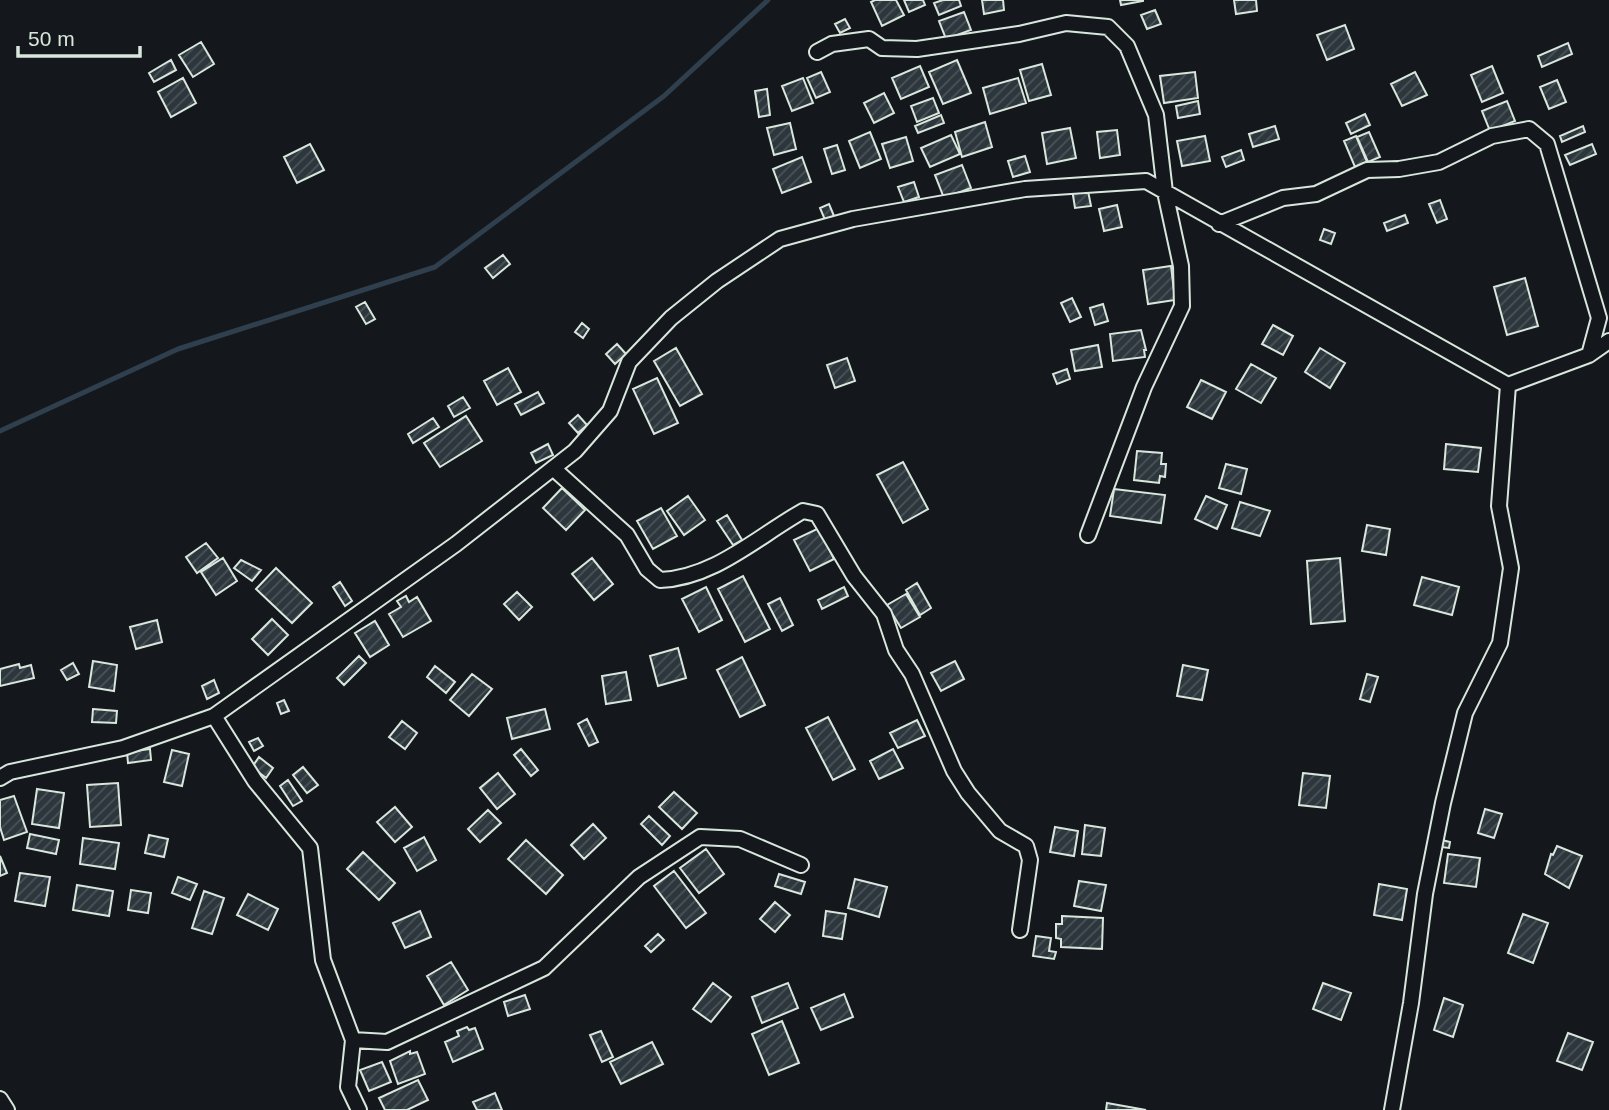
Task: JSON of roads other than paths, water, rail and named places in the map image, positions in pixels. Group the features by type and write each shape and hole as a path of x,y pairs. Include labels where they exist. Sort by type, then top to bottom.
{"street":[{"path":"817,52 832,44 869,39 882,48 917,49 1019,34 1066,23 1108,27 1127,46 1156,115 1165,192 1181,267 1182,306 1144,387 1088,535"},
{"path":"1219,224 1283,198 1316,194 1367,170 1399,169 1439,162 1492,136 1529,129 1546,144 1600,318 1589,355"},
{"path":"0,778 10,772 123,748 214,716 424,567 575,451 610,411 629,362 671,318 717,281 780,239 853,219 1025,189 1146,181 1508,385 1589,355 1609,341"},
{"path":"1392,1110 1411,1003 1425,894 1443,803 1465,713 1500,643 1511,568 1499,506 1508,385"},
{"path":"553,468 627,535 647,569 660,580 677,579 700,572 803,511 817,514 853,576 884,614 897,650 912,674 954,771 968,793 1000,831 1026,846 1030,860 1020,930"},
{"path":"214,716 255,781 310,848 323,960 353,1040 348,1087 359,1110"},
{"path":"353,1040 387,1042 544,968 639,877 699,837 740,839 801,865"},
{"path":"0,1099 6,1110"}],"waterway":[{"path":"0,431 178,349 435,267 664,96 768,0"}]}
